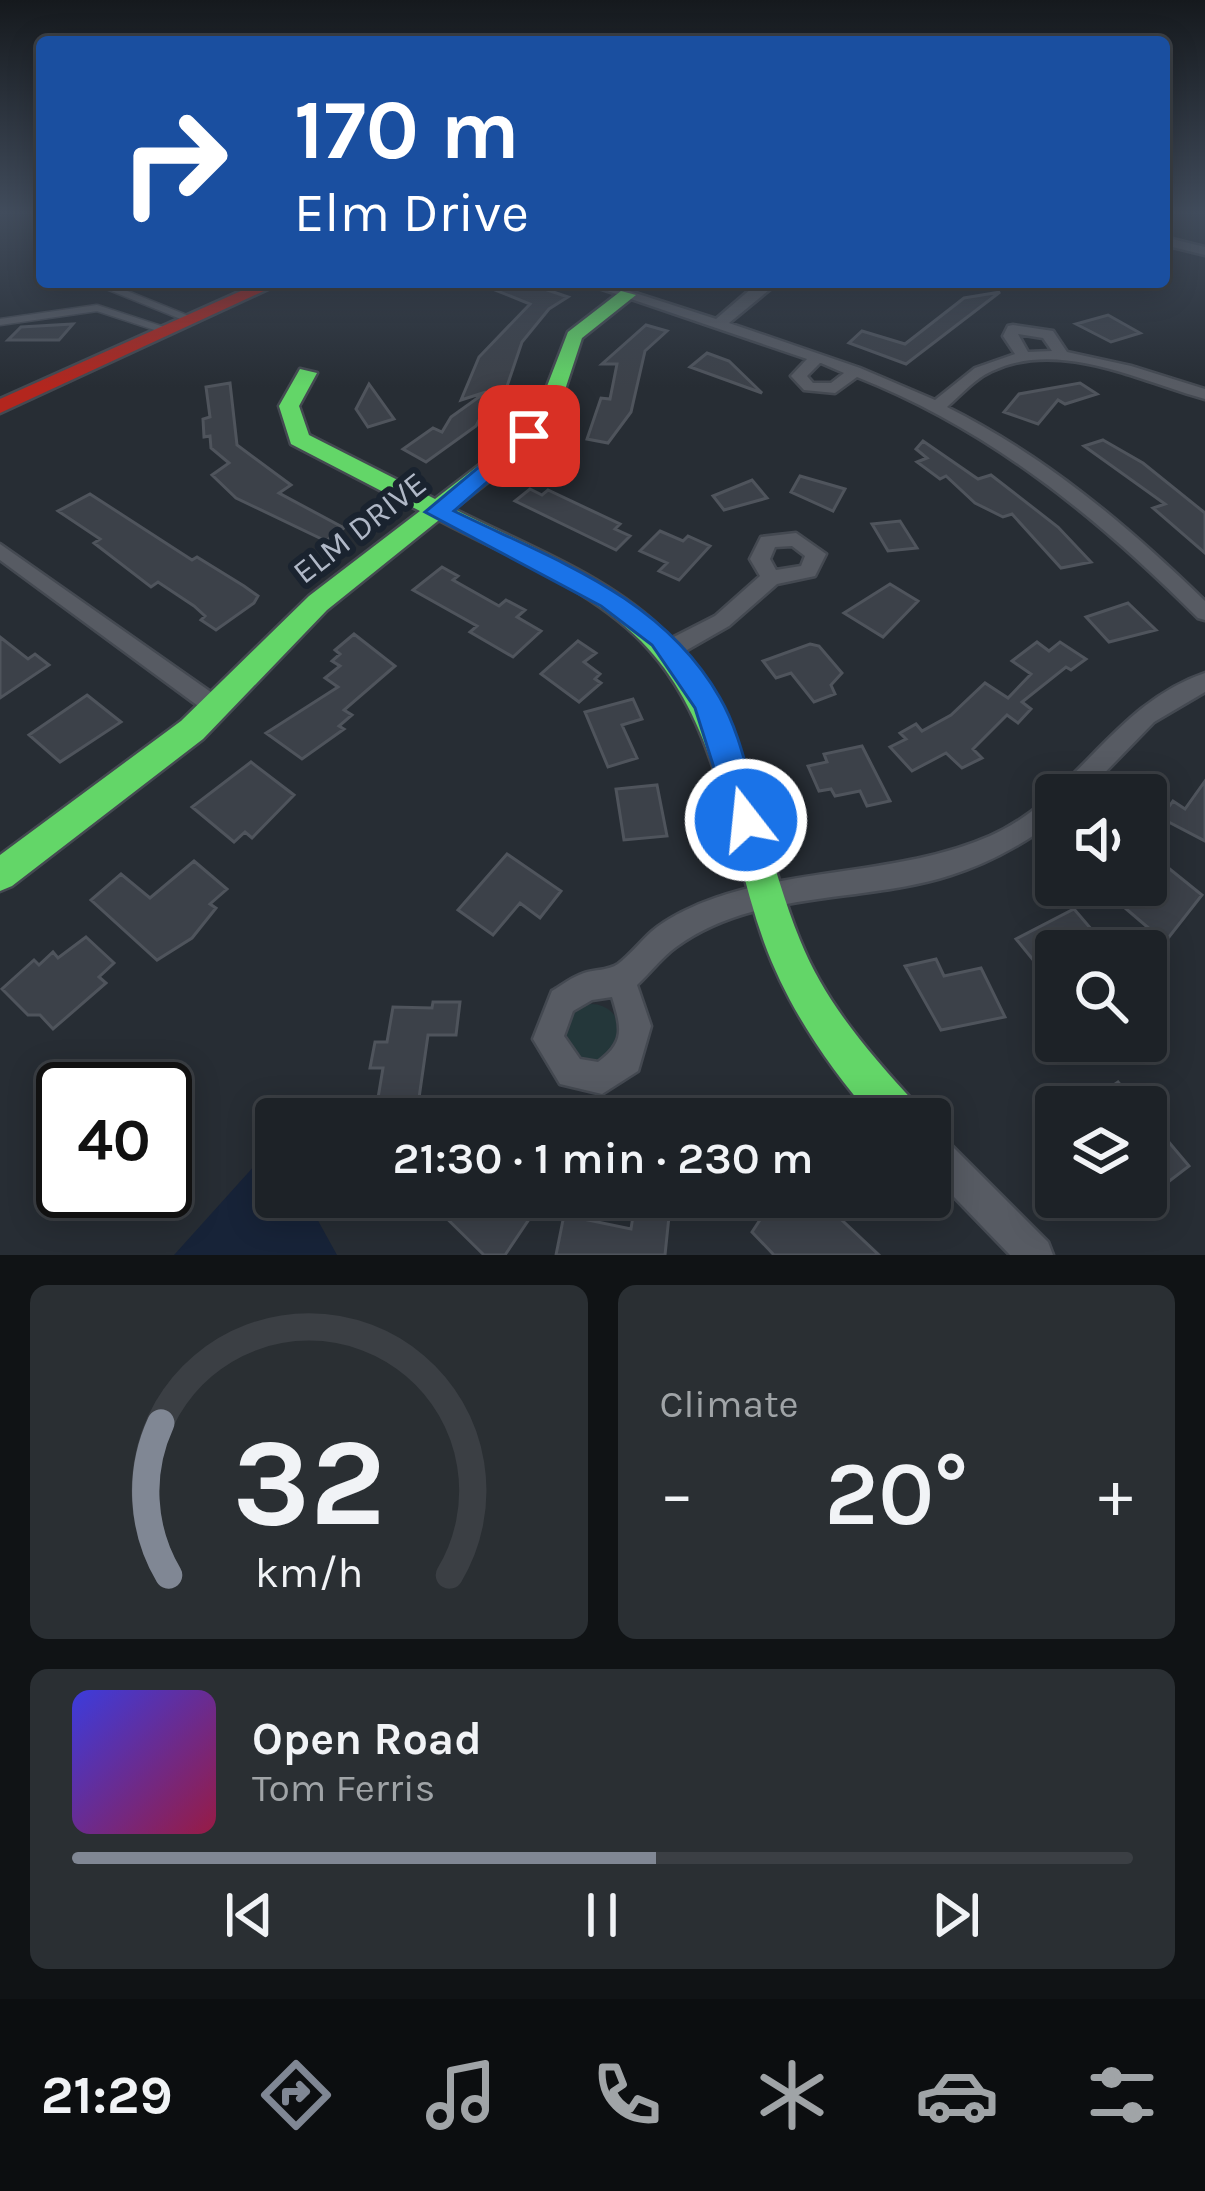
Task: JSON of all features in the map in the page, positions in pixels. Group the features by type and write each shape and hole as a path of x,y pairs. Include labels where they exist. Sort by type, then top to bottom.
{"street":[{"path":"0,407 262,288"},
{"path":"606,288 855,371 936,407 1081,498 1205,613"},
{"path":"717,325 761,288"},
{"name":"ELM DRIVE","path":"0,875 217,708 302,617 538,426 574,336 627,295"},
{"path":"1025,358 1010,336 1013,329 1048,334 1063,358"},
{"path":"816,358 799,376 809,387 836,388 855,371"},
{"path":"936,407 986,367 1025,358 1063,358 1205,394"},
{"path":"307,373 288,404 289,423 299,439 622,606 672,648 698,682 721,733 783,945 828,1030 884,1098"},
{"path":"0,550 217,708"},
{"path":"672,648 741,608 771,578"},
{"path":"1086,774 1128,727 1162,701 1205,682"},
{"path":"621,981 652,945 692,917 724,903 891,880 959,864 1035,822"},
{"path":"951,1169 1035,1255"}],"lane":[{"path":"108,288 179,326"},
{"path":"0,322 97,308 179,326"}],"shaded area":[{"path":"592,1004 612,1012 620,1032 612,1052 592,1060 572,1052 564,1032 572,1012"}],"water":[{"path":"255,1165 255,1218 317,1218 337,1255 174,1255"}],"building":[{"path":"490,288 542,288 568,297 549,309 522,342 501,404 488,403 476,426 426,462 403,449 433,428 442,432 451,417 486,392 461,400 479,357 530,304"},
{"path":"1000,292 906,364 849,343 862,331 905,344 964,298"},
{"path":"1108,315 1140,333 1111,342 1076,324"},
{"path":"73,324 59,340 8,340 21,327"},
{"path":"646,325 667,331 645,351 631,412 608,443 587,439 601,398 610,399 617,364 602,364"},
{"path":"707,353 729,361 762,393 690,367"},
{"path":"230,383 237,445 291,485 279,493 344,528 326,541 236,498 212,475 229,463 211,448 210,436 204,437 203,419 210,417 206,387"},
{"path":"1080,383 1097,394 1065,404 1058,400 1038,424 1004,412 1019,394"},
{"path":"369,384 394,419 368,427 356,409"},
{"path":"1103,440 1143,463 1205,513 1205,553 1153,508 1165,504 1084,446"},
{"path":"923,441 978,479 991,475 1058,527 1091,562 1061,568 1012,514 1003,517 975,503 946,476 940,479 917,462 927,458 916,449"},
{"path":"800,476 845,489 833,511 791,492"},
{"path":"752,480 767,498 724,510 713,496"},
{"path":"530,489 542,495 548,490 620,524 615,529 630,536 616,550 515,501"},
{"path":"90,494 192,560 197,557 244,586 258,596 254,603 216,630 201,620 205,616 194,606 158,582 151,587 94,543 100,539 58,511"},
{"path":"900,521 917,548 888,551 872,524"},
{"path":"660,531 710,546 679,580 659,571 667,563 640,551"},
{"path":"442,567 458,576 453,580 499,606 506,600 525,610 517,617 541,631 513,657 470,632 477,626 413,590"},
{"path":"890,584 918,601 883,637 844,613"},
{"path":"1128,603 1156,630 1109,642 1086,617"},
{"path":"354,634 395,666 344,710 352,715 339,726 344,729 302,759 266,733 338,687 325,678 340,666 332,661 340,654 335,650"},
{"path":"0,637 28,659 35,654 49,665 0,698"},
{"path":"578,641 596,653 584,662 600,674 595,679 601,683 579,702 541,674"},
{"path":"1037,642 1049,651 1060,642 1086,659 1071,670 1066,667 1022,702 1031,709 1018,723 1007,715 973,749 982,758 962,768 946,753 912,771 890,747 906,739 900,733 916,724 922,731 951,715 985,683 1008,698 1031,674 1012,661"},
{"path":"810,644 819,646 842,673 831,685 835,694 814,702 791,673 776,678 763,661"},
{"path":"87,695 121,722 60,762 29,735"},
{"path":"633,699 642,719 622,725 637,758 608,767 585,712"},
{"path":"862,746 890,801 867,806 860,791 835,796 831,789 819,791 808,766 827,762 824,754"},
{"path":"251,762 294,795 252,838 245,832 234,842 192,807"},
{"path":"1205,781 1205,841 1167,821 1173,801 1185,809"},
{"path":"657,785 667,836 624,840 616,789"},
{"path":"507,854 561,891 540,918 520,903 493,935 458,910"},
{"path":"194,861 227,889 210,904 216,908 192,938 157,960 91,900 121,874 150,898"},
{"path":"1167,867 1202,895 1167,939 1167,930 1151,930 1123,906 1167,906"},
{"path":"1074,909 1092,930 1035,930 1035,962 1016,939"},
{"path":"86,937 114,963 99,977 106,983 53,1029 40,1015 28,1015 2,989 34,960 39,965 53,952 58,958"},
{"path":"936,959 944,976 981,968 1005,1017 941,1030 905,966"},
{"path":"433,1002 460,1002 456,1035 428,1035 419,1098 378,1098 383,1068 370,1068 375,1042 387,1042 393,1007 432,1008"},
{"path":"1167,1140 1189,1166 1167,1183"},
{"path":"446,1218 530,1218 505,1255 484,1255"},
{"path":"563,1218 631,1229 633,1218 669,1218 665,1255 556,1255"},
{"path":"761,1218 840,1218 879,1255 774,1255 752,1232"}],"traffic: fast":[{"path":"0,875 192,730 318,603 521,444 549,408 574,336 627,295"},
{"path":"307,373 289,406 299,439 611,599 653,636 684,675 725,756 794,969 834,1037 883,1098"}],"traffic: jam":[{"path":"0,407 262,288"}],"route":[{"path":"529,436 437,512 610,599 662,638 686,664 709,704 746,820"}]}
